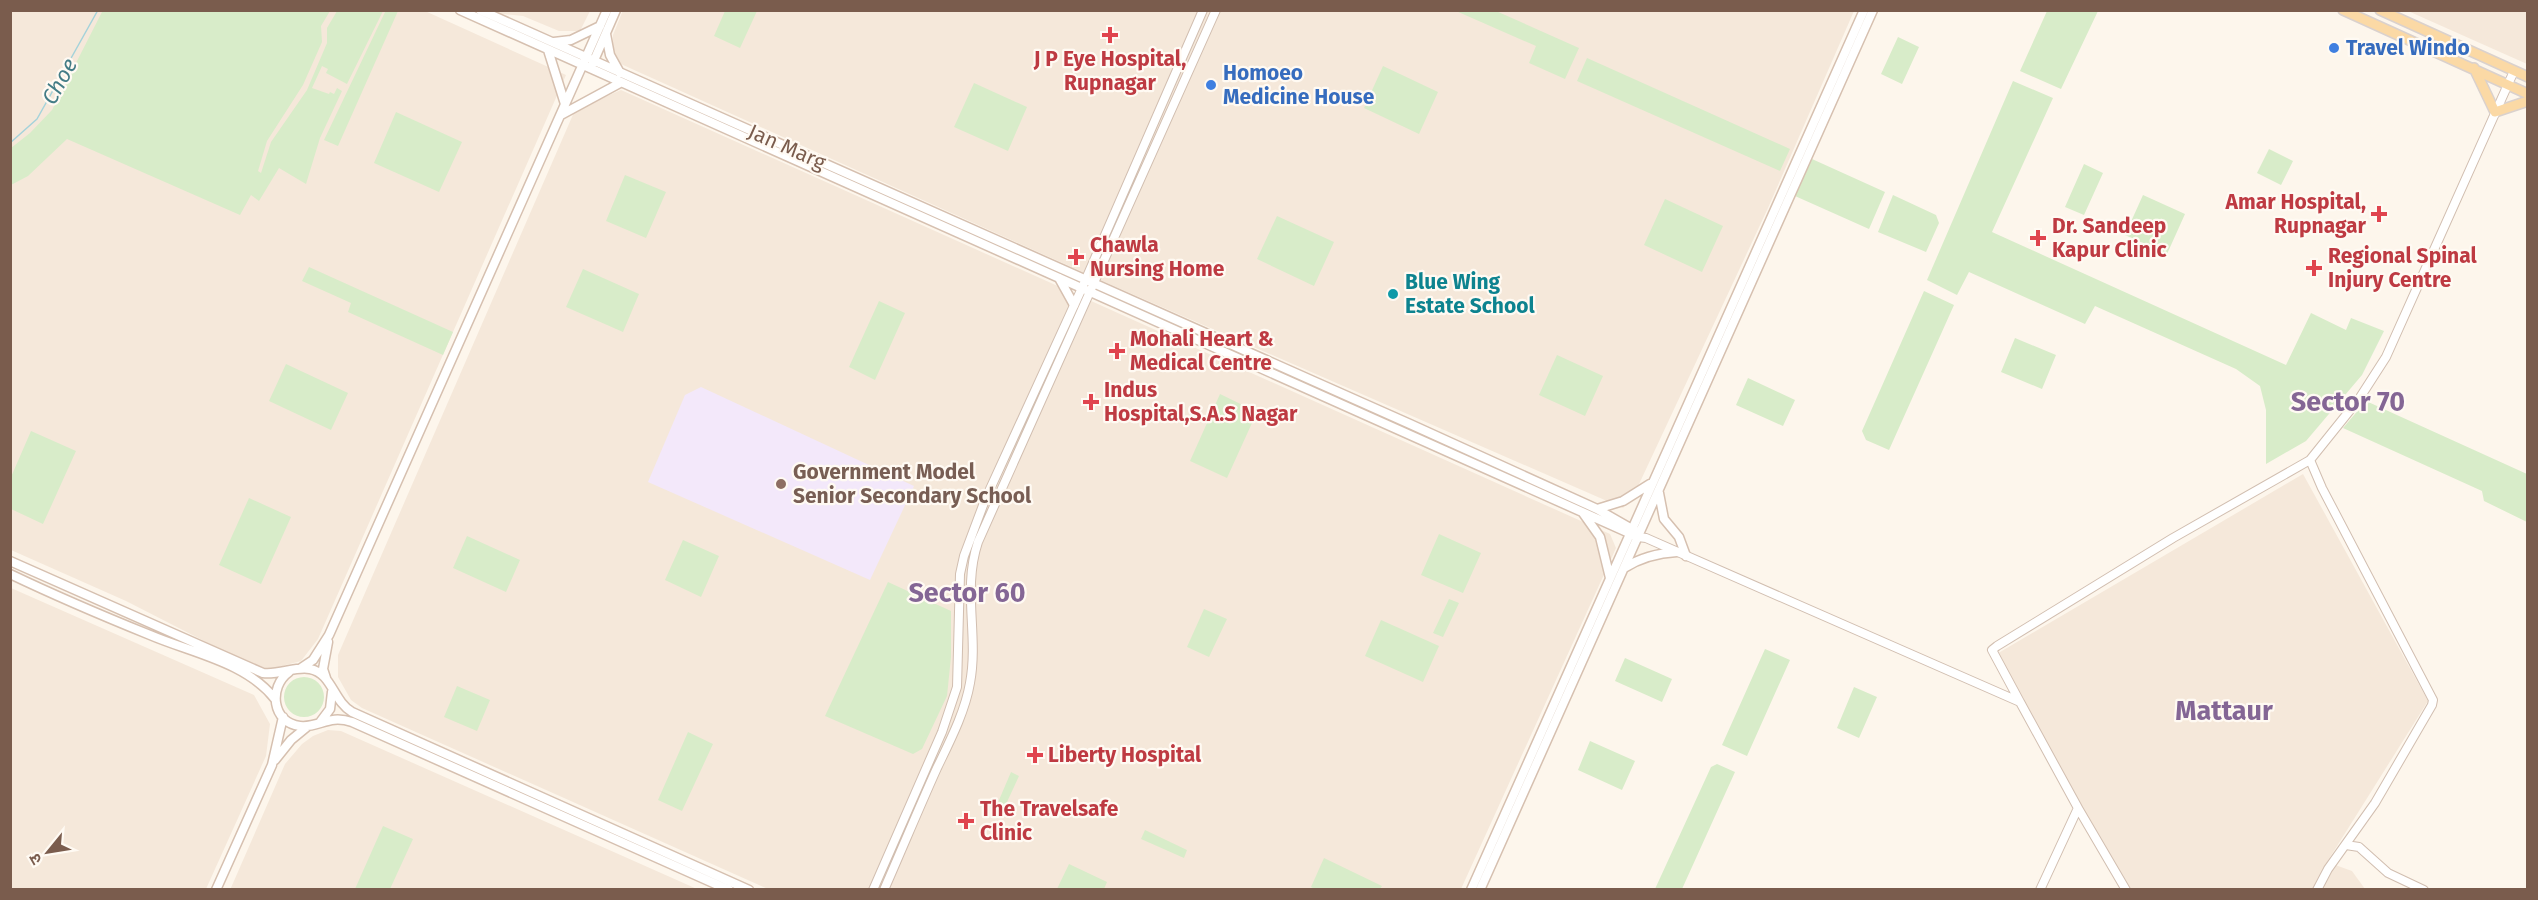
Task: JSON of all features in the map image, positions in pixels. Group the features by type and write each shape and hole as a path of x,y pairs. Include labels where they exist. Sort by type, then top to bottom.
{"main road":[{"path":"460,10 549,46 603,29"},
{"path":"480,10 587,64 1059,278 1083,284 1597,509 1637,534"},
{"path":"607,10 603,29 610,55 620,78"},
{"path":"10,561 263,673 289,672 313,660 329,636 577,79 587,64 603,29 616,10"},
{"path":"1480,890 1623,568 1656,485 1864,10"},
{"path":"1623,568 1651,556 1681,554 1679,537 1662,513 1656,485 1873,10"},
{"path":"2343,10 2528,94"},
{"path":"2380,10 2528,77"},
{"path":"549,46 566,104"},
{"path":"2474,68 2495,112 2528,101"},
{"path":"561,115 620,78"},
{"name":"Jan Marg","path":"620,78 1083,284"},
{"path":"1059,278 1074,305"},
{"path":"1092,288 1637,534"},
{"path":"1597,509 1623,501 1656,485"},
{"path":"1580,510 1600,537 1611,578"},
{"path":"1472,890 1611,578 1637,534"},
{"path":"10,574 152,637 213,659 259,681 275,699 283,717 294,725 308,726"},
{"path":"329,636 323,669 326,678 341,704 358,715 749,890"},
{"path":"301,668 314,670 326,678"},
{"path":"275,699 277,686 289,672"},
{"path":"320,721 328,714 332,705 332,689"},
{"path":"216,890 272,765 283,717"},
{"path":"272,765 291,740 308,726 320,721 337,719 352,722 729,890"}],"street":[{"path":"873,890 942,732 957,687 960,642 958,589 964,556 985,500 1074,305 1203,10"},
{"path":"884,890 969,691 972,657 970,585 972,561 978,542 1216,10"},
{"path":"2126,890 2078,808 1992,650 2173,538 2310,460 2359,399 2386,357 2514,71"},
{"path":"2310,460 2326,498 2433,700 2405,753 2328,869 2317,890"},
{"path":"1637,534 2020,702"},
{"path":"2040,890 2078,808"},
{"path":"2346,845 2359,847 2388,873 2424,890"}],"shaded area":[{"path":"623,10 1854,11 1768,208 1633,497 1623,508 1107,283 612,60 613,35"},
{"path":"11,11 425,11 566,75 318,639 301,661 263,671 126,601 11,550"},
{"path":"471,11 590,11 580,31 559,31 523,16"},
{"path":"2408,11 2527,11 2527,64"},
{"name":"Sector 60","path":"621,90 1610,534 1616,548 1461,889 768,889 362,708 351,700 338,677 338,655 575,110"},
{"name":"Government Model Senior Secondary School","path":"701,387 914,486 870,580 648,482 685,395"},
{"path":"2303,474 2428,701 2327,862 2352,871 2365,889 2129,889 1995,655"},
{"path":"11,588 254,695 270,724 266,756 206,889 11,889"},
{"path":"328,730 341,731 697,889 230,890 285,764 302,744 313,736"}],"green space":[{"path":"103,10 330,11 321,26 322,42 303,85 267,141 258,171 261,173 271,142 307,90 327,43 327,28 337,11 383,11 347,84 326,73 328,69 322,66 312,88 329,94 330,92 334,94 337,88 342,91 320,138 306,184 279,168 259,201 251,195 240,215 67,139 28,176 11,185 11,148 30,133 52,110"},
{"path":"386,10 398,11 338,146 324,140"},
{"path":"725,11 757,11 740,48 714,36"},
{"path":"1456,11 1496,11 1579,48 1565,79 1529,63 1536,46"},
{"path":"2047,11 2098,11 2061,89 2020,71"},
{"path":"1898,37 1919,47 1902,84 1881,74"},
{"path":"1587,58 1790,149 1780,171 1577,81"},
{"path":"1383,66 1438,92 1419,134 1364,108"},
{"path":"2013,81 2053,98 1992,232 2286,365 2311,313 2346,330 2351,318 2384,331 2362,375 2306,441 2266,464 2266,410 2260,386 2236,369 2095,306 2085,324 1969,272 1957,295 1927,280"},
{"path":"974,83 1027,107 1008,151 954,127"},
{"path":"396,112 462,142 439,192 374,163"},
{"path":"2269,149 2293,161 2281,185 2257,173"},
{"path":"1812,159 1885,192 1869,229 1795,196"},
{"path":"2084,164 2103,173 2084,215 2065,207"},
{"path":"625,175 666,192 646,238 606,221"},
{"path":"1893,195 1936,215 1939,223 1926,252 1878,232"},
{"path":"2143,195 2185,214 2167,254 2125,235"},
{"path":"1665,199 1723,226 1702,272 1644,245"},
{"path":"1277,216 1334,242 1314,286 1257,259"},
{"path":"309,267 453,332 443,355 348,312 351,303 302,281"},
{"path":"583,269 639,294 623,332 566,307"},
{"path":"1924,291 1954,305 1889,450 1866,440 1862,431"},
{"path":"879,301 905,313 875,380 849,367"},
{"path":"2015,338 2056,355 2042,389 2001,372"},
{"path":"1557,355 1603,376 1585,416 1539,395"},
{"path":"286,364 348,393 331,430 269,401"},
{"path":"1748,378 1795,400 1783,426 1736,405"},
{"path":"1220,394 1257,412 1227,478 1190,461"},
{"path":"2366,401 2527,474 2527,522 2484,501 2482,491 2343,428"},
{"path":"31,431 76,451 43,524 11,509 11,477"},
{"path":"249,498 291,517 261,584 219,565"},
{"path":"1439,534 1481,553 1463,593 1421,575"},
{"path":"467,536 520,560 506,592 453,568"},
{"path":"683,540 719,556 701,597 665,580"},
{"path":"888,582 951,611 951,657 947,696 922,749 913,754 825,716"},
{"path":"1449,599 1459,603 1443,637 1433,633"},
{"path":"1204,609 1227,619 1209,657 1187,647"},
{"path":"1381,620 1439,646 1423,682 1365,656"},
{"path":"1765,649 1790,660 1747,756 1722,745"},
{"path":"1625,658 1672,679 1662,702 1615,681"},
{"path":"304,677 312,678 318,683 323,689 323,705 318,711 312,716 304,717 296,716 290,711 285,705 284,697 285,689 290,683 296,678"},
{"path":"457,686 490,700 477,731 444,717"},
{"path":"1854,687 1877,697 1859,738 1837,728"},
{"path":"688,732 713,744 682,811 658,800"},
{"path":"1590,741 1635,761 1622,790 1578,770"},
{"path":"1717,764 1735,772 1682,889 1655,889 1711,767"},
{"path":"1011,772 1019,776 1000,817 993,814"},
{"path":"383,826 413,839 390,889 355,889"},
{"path":"1145,830 1187,850 1184,858 1141,839"},
{"path":"1324,858 1382,886 1380,889 1317,890 1311,887"},
{"path":"1069,864 1107,882 1104,889 1057,889"}],"waterway":[{"name":"Choe","path":"10,143 37,119 98,10"}],"place":[{"name":"J P Eye Hospital, Rupnagar","path":"1110,35"},
{"name":"Travel Windo","path":"2334,48"},
{"name":"Homoeo Medicine House","path":"1211,85"},
{"name":"Amar Hospital, Rupnagar","path":"2379,214"},
{"name":"Dr. Sandeep Kapur Clinic","path":"2038,238"},
{"name":"Chawla Nursing Home","path":"1076,257"},
{"name":"Regional Spinal Injury Centre","path":"2314,268"},
{"name":"Blue Wing Estate School","path":"1393,294"},
{"name":"Mohali Heart & Medical Centre","path":"1117,351"},
{"name":"Indus Hospital,S.A.S Nagar","path":"1091,402"},
{"name":"Government Model Senior Secondary School","path":"781,484"},
{"name":"Liberty Hospital","path":"1035,755"},
{"name":"The Travelsafe Clinic","path":"966,821"}],"district":[{"name":"Sector 70","path":"2348,402"},
{"name":"Sector 60","path":"967,593"},
{"name":"Mattaur","path":"2224,711"}]}
